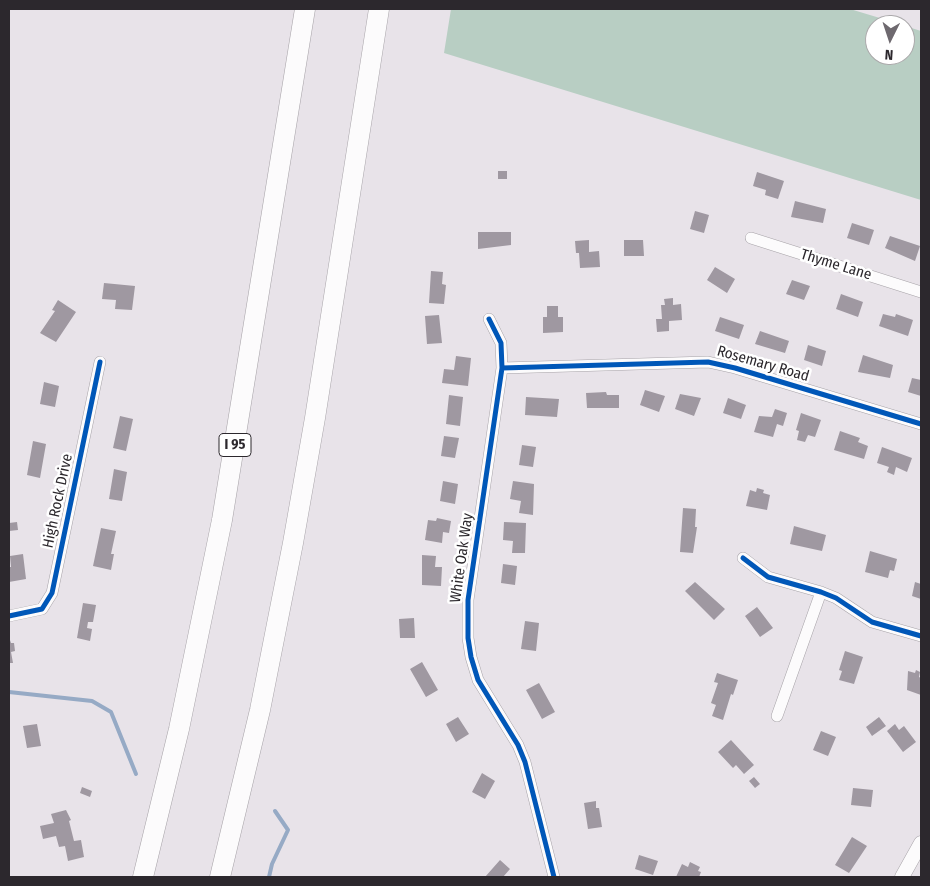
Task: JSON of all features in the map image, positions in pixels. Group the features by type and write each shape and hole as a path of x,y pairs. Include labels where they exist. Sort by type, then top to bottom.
{"highway":[{"name":"I 95","path":"143,877 180,721 222,520 305,9"},
{"path":"220,877 256,727 293,544 379,9"}],"street":[{"name":"Thyme Lane","path":"751,238 921,292"},
{"name":"White Oak Way","path":"489,319 501,343 502,368 468,600 468,638 471,658 478,680 518,744 525,762 554,877"},
{"name":"High Rock Drive","path":"9,616 42,609 52,593 100,362"},
{"name":"Rosemary Road","path":"502,368 708,362 735,368 921,424"},
{"path":"743,558 768,577 821,592 836,598 872,622 921,636"},
{"path":"777,716 821,592"},
{"path":"902,877 921,843"}],"green space":[{"path":"451,9 850,9 870,15 865,15 865,65 915,65 915,29 921,31 921,200 444,53"}],"building":[{"path":"498,171 507,171 507,179 498,179"},
{"path":"757,172 784,181 778,199 765,195 766,190 753,186"},
{"path":"795,201 826,209 823,223 791,217"},
{"path":"695,211 709,215 704,233 690,229"},
{"path":"852,223 874,230 869,245 847,238"},
{"path":"478,232 511,232 511,245 478,249"},
{"path":"890,236 920,246 915,261 885,248"},
{"path":"589,240 589,252 599,251 600,267 580,268 579,253 576,253 575,241"},
{"path":"624,240 643,240 644,256 624,256"},
{"path":"715,267 735,279 727,293 707,280"},
{"path":"431,271 443,272 442,284 446,285 444,304 429,303"},
{"path":"792,280 810,286 804,300 786,294"},
{"path":"104,283 135,286 132,310 115,309 116,300 102,299"},
{"path":"841,294 863,302 858,317 836,309"},
{"path":"673,298 673,305 681,304 682,320 669,321 669,331 657,332 656,319 662,319 661,305 665,305 664,299"},
{"path":"58,300 76,312 56,342 40,333 55,311 52,310"},
{"path":"547,306 558,306 558,317 563,317 563,332 543,333 543,317 547,317"},
{"path":"883,314 895,317 896,314 913,320 908,336 879,326"},
{"path":"439,315 442,343 427,344 425,316"},
{"path":"720,317 744,325 739,339 715,331"},
{"path":"760,331 789,341 785,353 755,344"},
{"path":"808,345 826,351 822,366 804,360"},
{"path":"863,355 893,365 890,378 858,372"},
{"path":"456,356 471,358 468,386 442,383 444,369 454,370"},
{"path":"912,378 921,380 921,396 908,392"},
{"path":"44,382 59,386 55,407 40,404"},
{"path":"645,390 665,396 659,412 640,405"},
{"path":"606,392 607,395 619,395 619,408 587,408 586,393"},
{"path":"680,394 701,398 694,416 675,409"},
{"path":"449,395 463,397 460,426 446,424"},
{"path":"526,397 559,399 557,417 525,415"},
{"path":"728,398 746,405 741,419 723,413"},
{"path":"775,409 787,413 783,426 777,424 773,437 754,432 759,416 772,417"},
{"path":"801,413 821,420 815,437 808,435 805,442 797,440 799,431 796,430"},
{"path":"120,416 133,419 126,451 113,448"},
{"path":"840,431 860,438 858,442 868,446 864,459 834,450"},
{"path":"444,436 459,438 455,458 441,456"},
{"path":"33,441 46,444 40,478 27,475"},
{"path":"522,445 536,447 533,467 519,465"},
{"path":"882,447 912,458 907,472 896,467 894,475 887,472 889,467 877,463"},
{"path":"114,469 127,472 122,501 109,499"},
{"path":"443,481 458,484 455,504 440,501"},
{"path":"513,481 534,484 533,515 519,513 521,501 510,499"},
{"path":"757,488 764,490 763,493 770,495 767,510 746,506 750,490 756,492"},
{"path":"683,508 696,509 695,527 697,527 693,553 680,552"},
{"path":"437,518 451,521 449,533 443,532 442,543 425,540 428,520 436,521"},
{"path":"17,522 18,530 9,531 9,523"},
{"path":"504,522 526,523 525,553 512,553 513,541 503,540"},
{"path":"794,526 826,535 822,551 790,544"},
{"path":"101,528 116,531 111,554 114,554 111,570 93,566"},
{"path":"870,551 897,559 894,571 890,570 888,578 865,572"},
{"path":"23,554 26,579 9,582 10,556"},
{"path":"422,555 436,556 435,567 442,567 441,586 422,585"},
{"path":"503,564 517,566 515,585 501,583"},
{"path":"695,582 725,609 714,620 685,591"},
{"path":"915,582 921,584 921,599 912,596"},
{"path":"83,603 96,605 93,622 88,622 87,628 92,629 90,641 77,638"},
{"path":"757,607 773,628 760,637 745,616"},
{"path":"414,618 415,638 400,638 399,619"},
{"path":"525,621 539,623 536,651 521,649"},
{"path":"9,637 11,643 14,643 15,651 11,652 13,663 9,663"},
{"path":"845,651 863,657 854,684 839,680 842,671 839,670"},
{"path":"422,662 438,690 426,697 410,669"},
{"path":"916,670 920,672 921,695 907,690 908,671 915,673"},
{"path":"717,673 738,680 733,695 731,694 723,720 712,716 716,705 711,703 718,683 714,682"},
{"path":"539,683 555,712 542,719 526,690"},
{"path":"458,717 469,734 456,742 446,724"},
{"path":"879,717 886,726 872,736 866,727"},
{"path":"37,724 41,746 27,748 23,726"},
{"path":"895,724 899,730 904,726 916,742 903,752 887,731"},
{"path":"821,731 836,737 828,756 813,750"},
{"path":"731,740 754,765 744,774 736,765 733,768 718,752"},
{"path":"482,773 495,781 485,799 472,792"},
{"path":"754,777 760,784 755,788 749,781"},
{"path":"82,787 92,791 90,797 80,793"},
{"path":"853,788 873,790 871,807 851,805"},
{"path":"596,801 596,808 599,808 602,827 588,829 584,803"},
{"path":"66,810 71,820 69,821 74,841 81,840 84,857 68,861 65,846 59,847 56,836 43,839 40,826 54,823 51,814"},
{"path":"852,837 867,846 849,873 835,865"},
{"path":"639,855 658,861 653,875 635,869"},
{"path":"500,860 510,869 503,877 485,877"},
{"path":"690,862 700,867 698,871 701,872 699,877 676,877 682,864 688,867"}],"waterway":[{"path":"9,692 92,701 111,712 136,774"},
{"path":"269,877 272,864 288,830 275,811"}],"cycle path":[{"path":"489,319 501,343 502,368 468,600 468,638 478,680 518,745 525,762 554,877"},
{"path":"9,616 42,609 52,593 100,362"},
{"path":"502,368 708,362 735,368 921,424"},
{"path":"743,558 768,577 821,592 836,598 872,622 921,636"}]}
